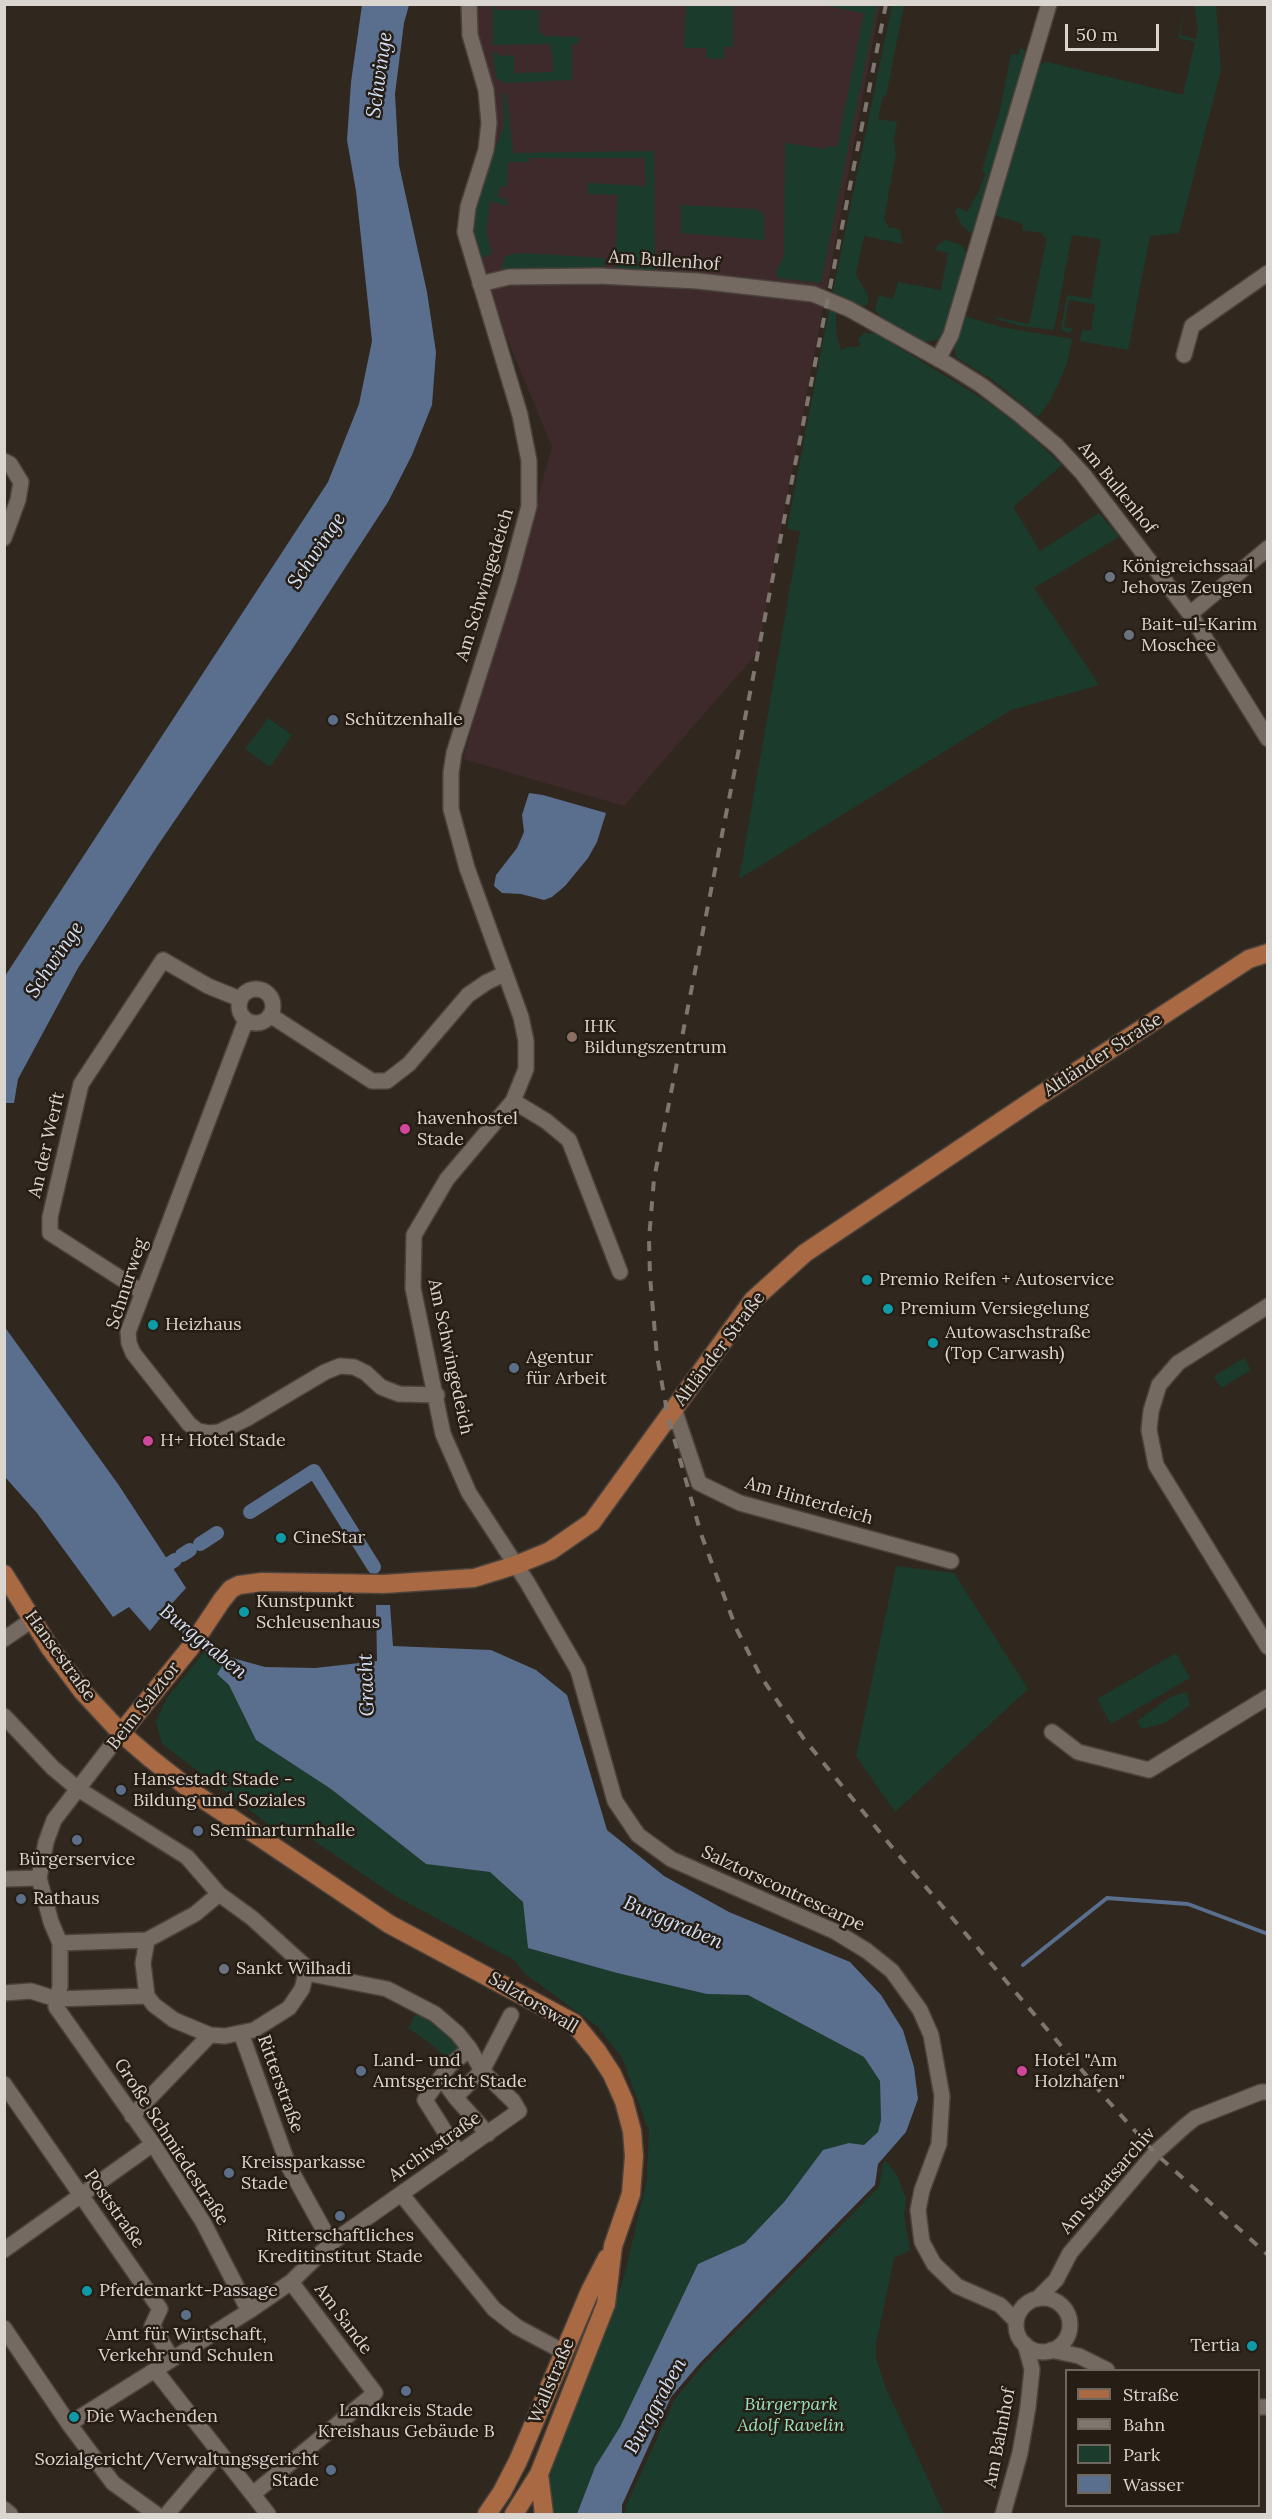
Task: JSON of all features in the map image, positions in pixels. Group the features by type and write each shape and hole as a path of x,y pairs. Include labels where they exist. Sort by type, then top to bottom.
{"main road":[{"name":"Altländer Straße","path":"262,1582 384,1584 474,1578 516,1565 550,1551 592,1522 753,1300 805,1253 1027,1104 1261,954 1257,948 1268,941"},
{"name":"Hansestraße","path":"4,1574 32,1620 83,1692 121,1733"},
{"name":"Beim Salztor","path":"121,1733 195,1640 231,1589 239,1585 262,1582"},
{"name":"Salztorswall","path":"121,1733 197,1795 380,1918 534,2000 580,2029 612,2074 624,2101 632,2131 634,2156 632,2188 613,2246 606,2304 539,2474"},
{"name":"Wallstraße","path":"487,2514 498,2506 590,2291 613,2246"},
{"path":"564,2352 583,2360"},
{"path":"539,2474 544,2513"},
{"path":"514,2514 539,2474"}],"street":[{"name":"Am Schwingedeich","path":"469,4 471,38 483,76 489,108 486,150 468,207 465,229 520,415 529,461 529,506 509,580 454,753 450,773 451,809 467,868 521,1017 526,1041 526,1069 513,1101 447,1179 414,1235 413,1288 443,1434 470,1493 516,1565"},
{"path":"938,359 951,335 1049,4"},
{"path":"1184,355 1192,326 1268,273"},
{"name":"Am Bullenhof","path":"480,284 509,277 600,276 675,280 806,292 828,298 938,359 1000,399 1065,455 1091,484 1190,614 1268,739"},
{"path":"4,461 10,464 21,482 18,500 4,538"},
{"path":"1190,614 1268,548"},
{"name":"An der Werft","path":"142,1292 50,1233 50,1217 81,1084 163,960 208,986 240,999"},
{"path":"270,1015 372,1081 387,1081 409,1064 468,995 504,974"},
{"path":"252,989 263,990 272,1002 270,1015 262,1022 246,1020 240,1011 240,999 252,989"},
{"name":"Schnurweg","path":"246,1020 142,1292 128,1332 129,1343 165,1395 198,1431 219,1432 325,1372 340,1366 354,1367 366,1372 381,1387 399,1394 436,1395"},
{"path":"513,1101 546,1121 569,1140 620,1272"},
{"path":"1268,1306 1178,1363 1159,1384 1151,1411 1149,1430 1156,1465 1268,1647"},
{"name":"Am Hinterdeich","path":"674,1409 699,1483 740,1503 951,1561"},
{"name":"Salztorscontrescarpe","path":"516,1565 578,1670 615,1801 638,1834 670,1859 844,1937 892,1971 920,2010 931,2035 942,2096 939,2144 919,2206 920,2233 934,2264 957,2286 1000,2305 1016,2321"},
{"path":"4,1639 32,1620"},
{"path":"1052,1732 1078,1752 1149,1770 1268,1697"},
{"path":"4,1716 53,1768 78,1789 187,1857 219,1894 252,1918 305,1966 306,1973 302,1989 289,2008 267,2024 241,2033 210,2035 174,2020 147,1996 143,1963 147,1940"},
{"name":"Beim Salztor","path":"39,1878 46,1842 54,1820 121,1733"},
{"path":"4,1879 39,1878 51,1922 60,1943 60,1986 56,1999"},
{"path":"60,1943 147,1940 195,1914 219,1894"},
{"path":"306,1973 403,1995 435,2014 457,2033 470,2049 482,2071"},
{"path":"4,1993 31,1991 56,1999 147,1996"},
{"name":"Große Schmiedestraße","path":"56,1999 56,2007 153,2144 203,2222 249,2311"},
{"path":"455,2097 482,2071 511,2015"},
{"name":"Ritterstraße","path":"241,2033 289,2167 331,2243"},
{"path":"132,2116 210,2035"},
{"path":"459,2154 425,2100 449,2066 470,2049"},
{"name":"Archivstraße","path":"291,2282 331,2243 519,2111 513,2101 482,2071"},
{"path":"441,2077 455,2097 488,2133"},
{"name":"Poststraße","path":"4,2084 159,2309 152,2326 172,2359"},
{"name":"Am Staatsarchiv","path":"1033,2301 1056,2280 1070,2253 1155,2153 1185,2126 1206,2114 1261,2092 1268,2092"},
{"path":"5,2249 153,2144"},
{"path":"402,2194 494,2308 526,2333 564,2352"},
{"path":"1056,2280 1079,2356"},
{"name":"Am Sande","path":"69,2424 291,2282 375,2393 253,2494"},
{"path":"1062,2306 1048,2298 1033,2301 1018,2313 1016,2321 1019,2337 1024,2344 1035,2350 1079,2356 1105,2369"},
{"name":"Salztorscontrescarpe","path":"1000,2305 1033,2301"},
{"path":"4,2328 69,2424 113,2483 156,2514"},
{"path":"1047,2351 1062,2343 1069,2328"},
{"name":"Am Bahnhof","path":"1003,2514 1020,2453 1032,2369 1024,2344"},
{"name":"Am Bahnhof","path":"1032,2369 1047,2351"},
{"path":"155,2370 268,2514"},
{"path":"166,2514 219,2453"},
{"path":"4,2509 10,2514"}],"shaded area":[{"path":"474,5 880,5 758,652 624,806 463,759 552,447 484,283 475,250 486,168"}],"green space":[{"path":"493,5 496,5 497,10 539,10 539,33 544,36 579,37 578,44 572,44 572,80 505,83 496,78 493,53 498,52 499,56 514,55 514,73 553,72 550,44 493,45"},
{"path":"686,5 733,5 733,47 724,47 724,59 706,58 706,48 684,48"},
{"path":"822,5 877,5 821,283 777,278 776,272 784,255 785,143 826,149 827,146 837,147 864,13"},
{"path":"892,5 904,5 886,96 883,96 878,119 897,122 894,140 896,154 884,219 889,228 900,230 903,244 864,236 856,274 868,296 868,304 863,306 832,296"},
{"path":"1186,5 1180,35 1196,39 1198,28 1194,5 1216,5 1221,70 1179,233 1150,236 1128,350 1080,341 1082,330 1091,331 1095,304 1069,300 1064,327 1073,329 1069,333 1061,330 1067,295 1091,299 1101,239 1072,235 1054,330 1021,326 996,319 996,317 1029,324 1047,238 1043,237 1043,233 1022,230 1023,225 1018,222 994,215 1037,65 1047,62 1183,95 1195,42 1178,38"},
{"path":"1021,47 1027,54 975,231 970,233 961,224 955,212 958,207 967,212 980,189 985,174 982,170 1000,110 1011,54 1018,55"},
{"path":"506,92 513,153 654,151 655,273 615,271 617,195 587,194 588,183 646,186 645,158 529,158 529,162 508,162 507,187 500,186 498,197 507,200 507,206 490,201 486,233 492,253 480,259 472,236 472,219 492,152 504,126 503,95"},
{"path":"681,205 755,209 764,214 764,240 681,233"},
{"path":"945,240 962,245 968,255 947,329 939,340 922,342 888,323 875,310 879,295 893,299 898,282 941,290 948,253 935,250"},
{"path":"511,254 605,258 604,271 501,271 504,258"},
{"path":"830,305 836,307 836,331 841,351 847,347 860,347 858,339 864,333 877,334 986,401 1022,428 1062,465 1013,507 1040,551 1099,513 1117,534 1117,538 1034,588 1099,685 1011,710 739,879 800,531 787,529"},
{"path":"962,315 1000,327 1072,339 1068,360 1060,380 1051,399 1038,417 994,381 956,357 954,344"},
{"path":"268,718 292,735 270,767 245,749"},
{"path":"1244,1358 1251,1370 1221,1388 1214,1376"},
{"path":"896,1566 954,1573 1028,1689 895,1812 856,1756"},
{"path":"205,1651 223,1665 218,1674 229,1685 256,1740 331,1789 426,1864 490,1872 523,1902 528,1948 617,1973 707,1994 748,1995 864,2057 880,2081 881,2120 878,2132 864,2145 849,2143 785,2201 745,2243 698,2264 620,2427 595,2467 577,2514 551,2514 549,2483 557,2447 595,2361 624,2277 647,2179 649,2131 622,2058 597,2026 525,1974 514,1960 395,1896 300,1831 291,1841 162,1744 156,1721 167,1698"},
{"path":"1176,1653 1190,1678 1111,1724 1097,1699"},
{"path":"1187,1692 1190,1705 1165,1723 1142,1729 1137,1721 1170,1697"},
{"path":"418,2010 439,2022 462,2046 447,2059 434,2046 408,2028"},
{"name":"Bürgerpark Adolf Ravelin","path":"886,2161 897,2175 906,2198 904,2216 910,2250 894,2258 876,2344 876,2359 885,2386 944,2514 626,2514 626,2506 675,2399 703,2365 879,2187 883,2164"}],"water":[{"name":"Schwinge","path":"362,5 409,5 404,23 395,94 399,165 427,292 436,352 432,405 412,455 388,502 78,968 18,1079 14,1103 6,1103 5,1109 5,976 328,482 359,404 372,341 356,191 347,140 351,82"},
{"path":"529,793 606,813 597,842 588,858 565,886 552,897 544,900 521,894 502,893 494,886 496,875 517,848 524,832 522,815"},
{"name":"Burggraben","path":"4,1326 118,1484 186,1588 167,1609 229,1657 265,1667 315,1668 377,1661 376,1605 390,1605 393,1646 491,1650 536,1670 567,1695 607,1830 664,1876 729,1912 850,1962 881,1995 903,2030 914,2067 918,2099 906,2132 878,2164 875,2185 700,2363 671,2397 622,2505 622,2514 577,2514 595,2467 620,2427 698,2264 745,2243 785,2201 823,2150 849,2143 864,2145 878,2132 881,2120 880,2081 864,2057 748,1995 707,1994 617,1973 528,1948 523,1902 490,1872 426,1864 331,1789 256,1740 229,1685 217,1674 223,1665 162,1616 150,1631 129,1607 113,1617 37,1513 5,1477"}],"waterway":[{"name":"Gracht","path":"250,1512 314,1471 374,1567"},
{"name":"Gracht","path":"200,1544 217,1533"},
{"name":"Gracht","path":"182,1555 190,1550"},
{"name":"Gracht","path":"154,1573 175,1560"},
{"path":"1023,1965 1107,1898 1188,1904 1268,1934"}],"railway":[{"path":"886,4 654,1179 649,1239 657,1356 668,1417 701,1534 736,1628 760,1675 778,1702 804,1739 896,1852 1109,2102 1155,2153 1268,2255"}],"place":[{"name":"Königreichssaal Jehovas Zeugen","path":"1110,577"},
{"name":"Bait-ul-Karim Moschee","path":"1129,635"},
{"name":"Schützenhalle","path":"333,720"},
{"name":"IHK Bildungszentrum","path":"572,1037"},
{"name":"havenhostel Stade","path":"405,1129"},
{"name":"Premio Reifen + Autoservice","path":"867,1280"},
{"name":"Premium Versiegelung","path":"888,1309"},
{"name":"Heizhaus","path":"153,1325"},
{"name":"Autowaschstraße (Top Carwash)","path":"933,1343"},
{"name":"Agentur für Arbeit","path":"514,1368"},
{"name":"H+ Hotel Stade","path":"148,1441"},
{"name":"CineStar","path":"281,1538"},
{"name":"Kunstpunkt Schleusenhaus","path":"244,1612"},
{"name":"Hansestadt Stade - Bildung und Soziales","path":"121,1790"},
{"name":"Seminarturnhalle","path":"198,1831"},
{"name":"Bürgerservice","path":"77,1840"},
{"name":"Rathaus","path":"21,1899"},
{"name":"Sankt Wilhadi","path":"224,1969"},
{"name":"Land- und Amtsgericht Stade","path":"361,2071"},
{"name":"Hotel \"Am Holzhafen\"","path":"1022,2071"},
{"name":"Kreissparkasse Stade","path":"229,2173"},
{"name":"Ritterschaftliches Kreditinstitut Stade","path":"340,2216"},
{"name":"Pferdemarkt-Passage","path":"87,2291"},
{"name":"Amt für Wirtschaft, Verkehr und Schulen","path":"186,2315"},
{"name":"Tertia","path":"1252,2346"},
{"name":"Landkreis Stade Kreishaus Gebäude B","path":"406,2391"},
{"name":"Die Wachenden","path":"74,2417"},
{"name":"Sozialgericht/Verwaltungsgericht Stade","path":"331,2470"}]}
